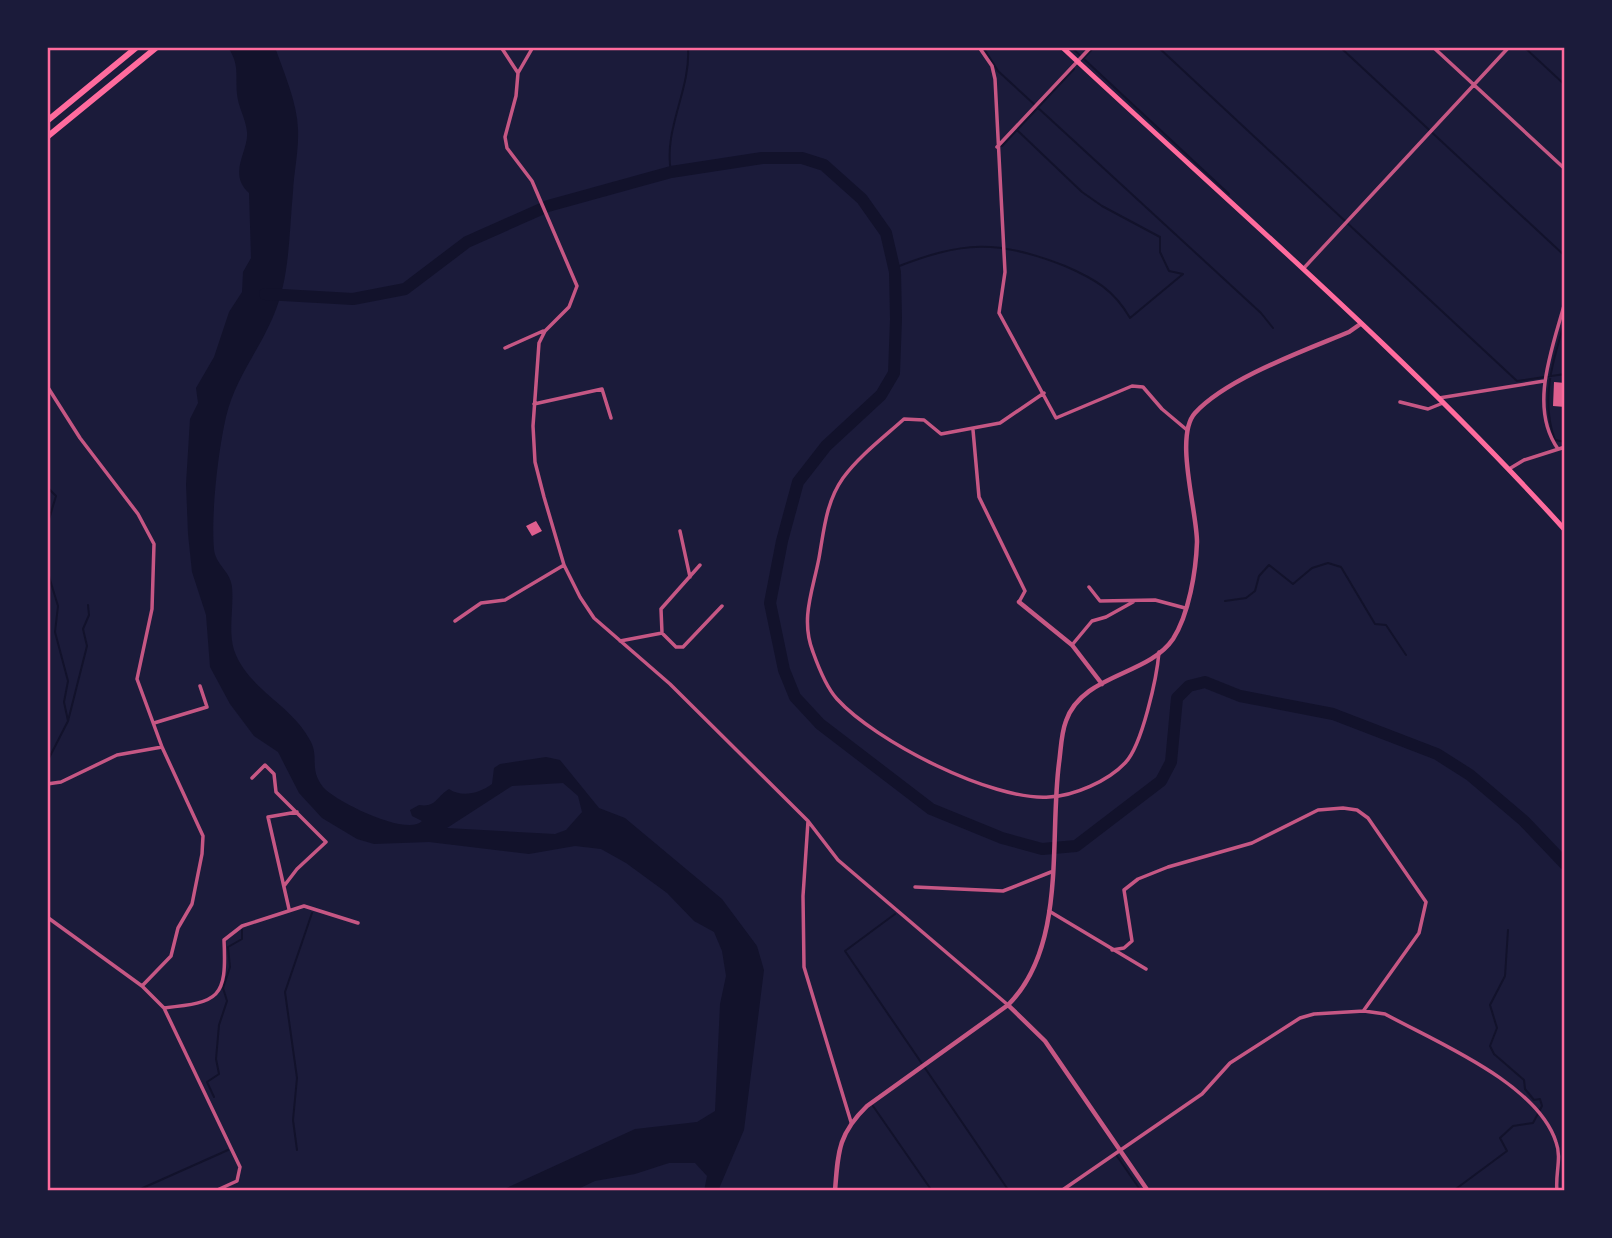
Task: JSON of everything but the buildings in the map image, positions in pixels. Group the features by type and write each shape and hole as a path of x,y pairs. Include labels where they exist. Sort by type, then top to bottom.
{"highway":[{"path":"47,121 138,47"},
{"path":"47,137 157,47"},
{"path":"1062,47 1441,401 1509,468 1565,530"}],"street":[{"path":"501,47 518,73"},
{"path":"533,47 518,73 516,96 505,137 507,148 531,181 577,286 574,298 545,331 536,363 534,404 535,462 564,565 594,618 670,684 808,821 838,860 1008,1005 1045,1041 1148,1191"},
{"path":"979,47 992,66 995,79 1005,272 999,313 1056,418 1132,386 1143,387 1162,409 1187,430"},
{"path":"997,147 1091,47"},
{"path":"1433,47 1565,169"},
{"path":"1302,270 1509,47"},
{"path":"1558,449 1547,428 1544,381 1565,302"},
{"path":"835,1191 838,1152 851,1122 867,1106 1008,1005 1018,995 1037,963 1049,912 1057,780 1066,720 1079,701 1102,684 1159,652 1172,640 1185,608 1197,541 1187,430 1195,413 1247,378 1359,325"},
{"path":"505,348 545,331"},
{"path":"1400,402 1428,409 1441,401 1544,381"},
{"path":"47,386 80,438 138,513 154,544 152,609 137,678 162,747 203,836 202,854 191,904 178,928 171,956 142,986"},
{"path":"534,404 602,389 611,418"},
{"path":"1044,393 1000,424 973,430 941,434 924,420 904,419 844,477 829,505 813,590 806,611 812,651 836,698 888,737 935,766 1013,794 1040,797 1064,796 1114,773 1132,754 1138,742 1159,652"},
{"path":"973,430 979,497 1025,591 1019,602 1072,645 1102,684"},
{"path":"1509,468 1524,460 1565,447"},
{"path":"680,531 690,577"},
{"path":"455,621 481,603 505,600 564,565"},
{"path":"700,565 661,609 662,633 676,647 683,647 722,606"},
{"path":"1089,587 1100,601 1155,600 1185,608"},
{"path":"1072,645 1092,621 1106,617 1133,602"},
{"path":"620,641 662,633"},
{"path":"153,723 207,707 201,686"},
{"path":"47,783 61,782 117,755 162,747"},
{"path":"252,778 265,765 274,774 276,792 327,842 297,869 284,886"},
{"path":"1112,950 1124,948 1132,941 1124,896 1128,886 1138,879 1200,855 1252,843 1318,810 1357,810 1368,818 1426,902 1419,933 1364,1011"},
{"path":"289,909 268,817 298,812"},
{"path":"808,821 803,896 804,967 851,1122"},
{"path":"915,887 1003,891 1051,872"},
{"path":"164,1008 202,1004 213,999 220,987 225,960 224,940 242,926 289,909 309,906 358,923"},
{"path":"1049,912 1146,969"},
{"path":"47,916 142,986 164,1008 240,1167 237,1181 215,1191"},
{"path":"1061,1191 1202,1094 1230,1063 1300,1018 1364,1011 1385,1014 1518,1090 1556,1140 1559,1153 1557,1191"}],"shaded area":[{"path":"228,47 275,47 293,98 298,137 283,287 273,317 230,403 218,465 213,519 214,549 231,582 231,634 234,650 249,676 303,729 311,742 316,775 323,787 356,809 402,825 414,825 422,821 412,816 410,810 419,805 433,803 449,789 465,794 482,790 492,784 494,768 500,764 546,757 560,760 599,808 625,818 722,899 757,946 764,970 744,1130 718,1191 704,1191 707,1176 695,1163 669,1163 635,1174 595,1181 574,1191 500,1191 635,1129 697,1122 715,1111 720,1004 726,976 722,951 714,932 694,921 667,893 626,863 601,849 575,846 529,854 429,842 374,844 357,839 322,818 299,793 278,752 254,736 230,704 210,667 206,615 192,572 186,484 190,419 198,403 196,388 214,357 229,312 242,292 243,272 251,258 249,193 243,185 239,170 247,132 238,99 236,65","holes":["563,783 578,796 582,812 566,830 555,834 447,828 512,786"]}],"waterway":[{"path":"671,172 671,140 688,63 688,47"},
{"path":"983,47 998,71 1261,313 1273,328"},
{"path":"1071,47 1229,194"},
{"path":"1083,59 1094,47"},
{"path":"1158,47 1517,381 1565,374"},
{"path":"1340,47 1565,256"},
{"path":"1524,47 1565,85"},
{"path":"1002,146 1074,69"},
{"path":"894,268 960,248 1019,251 1065,266 1095,281 1117,300 1130,318 1183,274 1169,271 1160,252 1160,237 1102,206 1082,192 1017,130"},
{"path":"265,294 353,299 405,289 467,242 548,206 671,172 762,158 802,158 824,165 862,199 886,233 895,272 896,319 894,373 881,395 826,446 798,482 782,541 770,603 784,670 795,697 820,724 931,809 1002,838 1042,849 1076,846 1161,781 1171,762 1177,698 1189,686 1205,682 1240,696 1333,714 1437,754 1470,775 1524,821 1565,864"},
{"path":"1565,321 1548,395 1555,440 1565,442"},
{"path":"47,487 56,496 47,526"},
{"path":"47,556 47,570 58,606 55,632 68,681 64,702 68,721"},
{"path":"1225,601 1246,598 1255,591 1259,576 1269,565 1293,584 1312,568 1328,563 1341,567 1375,624 1386,625 1406,655"},
{"path":"47,762 68,721 87,646 83,629 89,615 88,605"},
{"path":"297,1150 293,1120 297,1078 285,992 312,913"},
{"path":"895,914 845,951 1009,1191"},
{"path":"214,1097 207,1082 219,1074 216,1059 219,1025 227,1001 223,988 230,967 228,947 242,939 242,930"},
{"path":"1453,1191 1507,1151 1500,1138 1513,1126 1533,1123 1542,1106 1540,1099 1534,1100 1525,1089 1524,1080 1494,1054 1490,1046 1497,1028 1490,1005 1505,976 1508,930"},
{"path":"873,1106 932,1191"},
{"path":"136,1191 228,1150"},
{"path":"1117,1156 1141,1191"}]}
